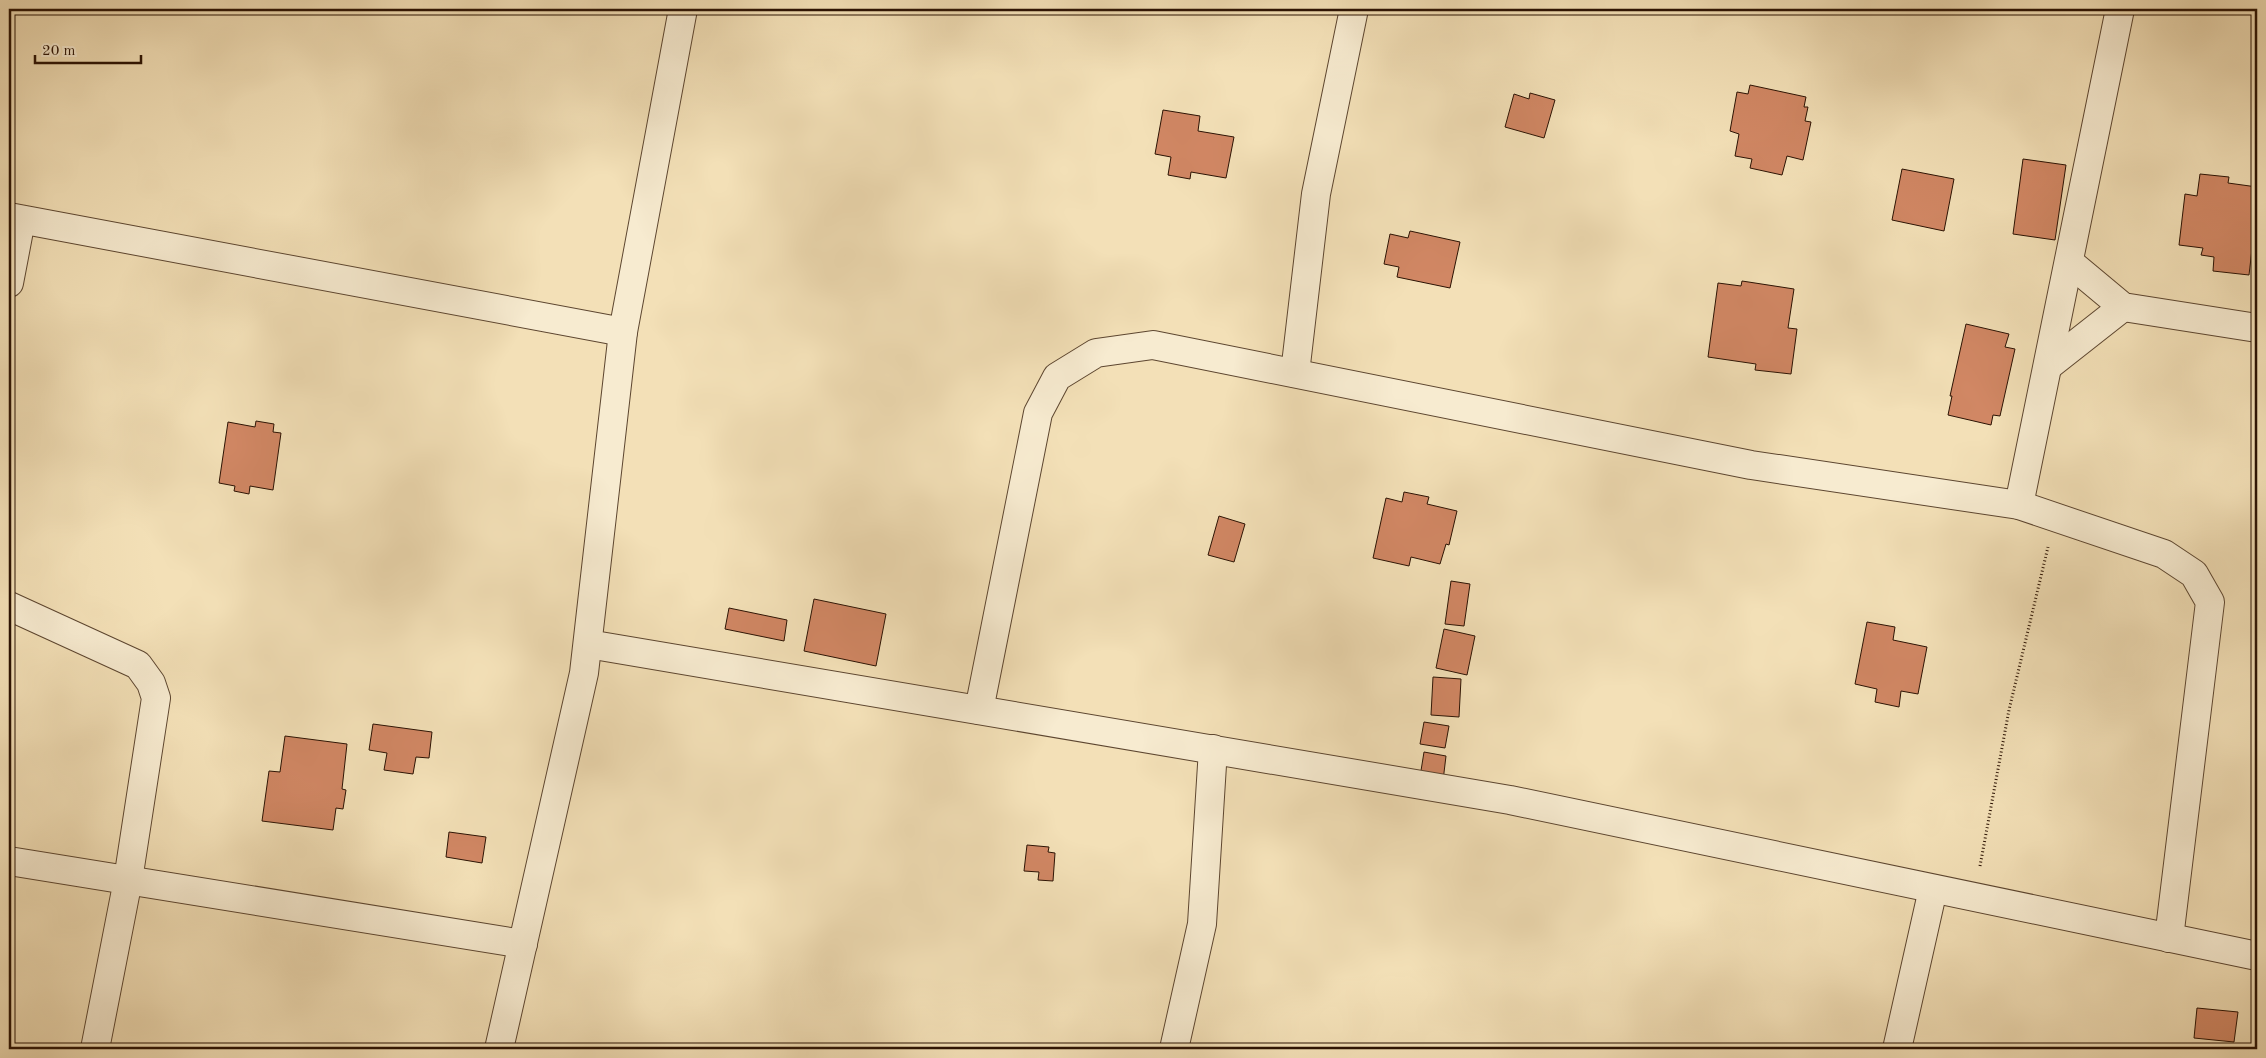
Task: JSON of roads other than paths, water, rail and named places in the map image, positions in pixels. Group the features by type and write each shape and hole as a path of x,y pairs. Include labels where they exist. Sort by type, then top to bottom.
{"street":[{"path":"500,1049 584,674 623,332 683,9"},
{"path":"1295,373 1316,194 1354,9"},
{"path":"2019,505 2120,9"},
{"path":"9,283 15,219 623,332"},
{"path":"2069,262 2123,307 2257,328"},
{"path":"2048,366 2123,307"},
{"path":"979,710 1038,413 1057,377 1096,353 1153,345 1752,465 2019,505 2164,554 2194,574 2210,602 2169,938"},
{"path":"9,606 138,665 151,683 156,698 128,880 95,1049"},
{"path":"588,644 1510,800 2257,956"},
{"path":"1174,1049 1202,924 1213,749"},
{"path":"9,861 523,944"},
{"path":"1897,1049 1933,889"}]}
